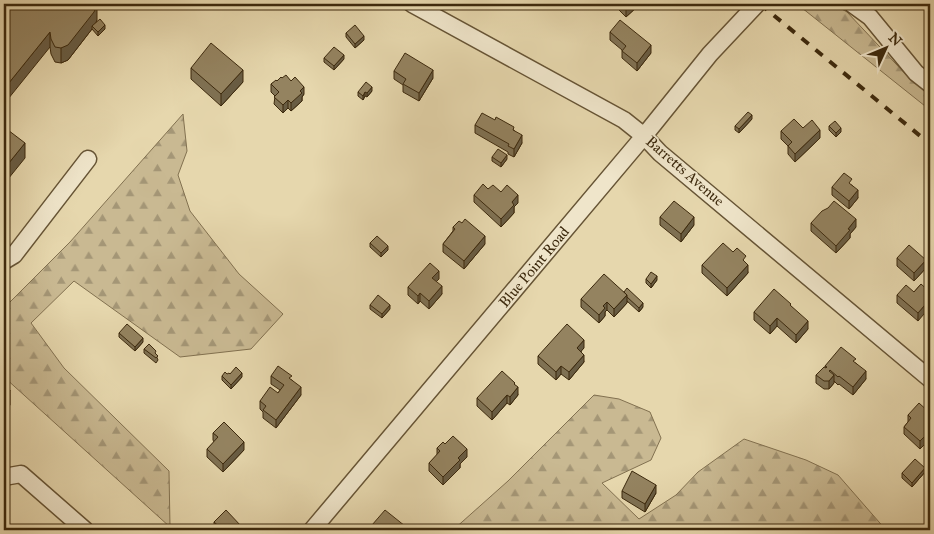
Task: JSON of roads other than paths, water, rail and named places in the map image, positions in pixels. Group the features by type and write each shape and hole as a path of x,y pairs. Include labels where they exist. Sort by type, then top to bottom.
{"street":[{"name":"Barretts Avenue","path":"412,4 615,114 644,136 660,152 930,379"},
{"name":"Blue Point Road","path":"312,530 644,136 710,54 757,4"},
{"path":"852,4 870,17 916,73 930,84"},
{"path":"4,261 14,255 88,159"},
{"path":"4,477 21,474 85,530"}],"railway":[{"path":"760,4 930,144"}]}
